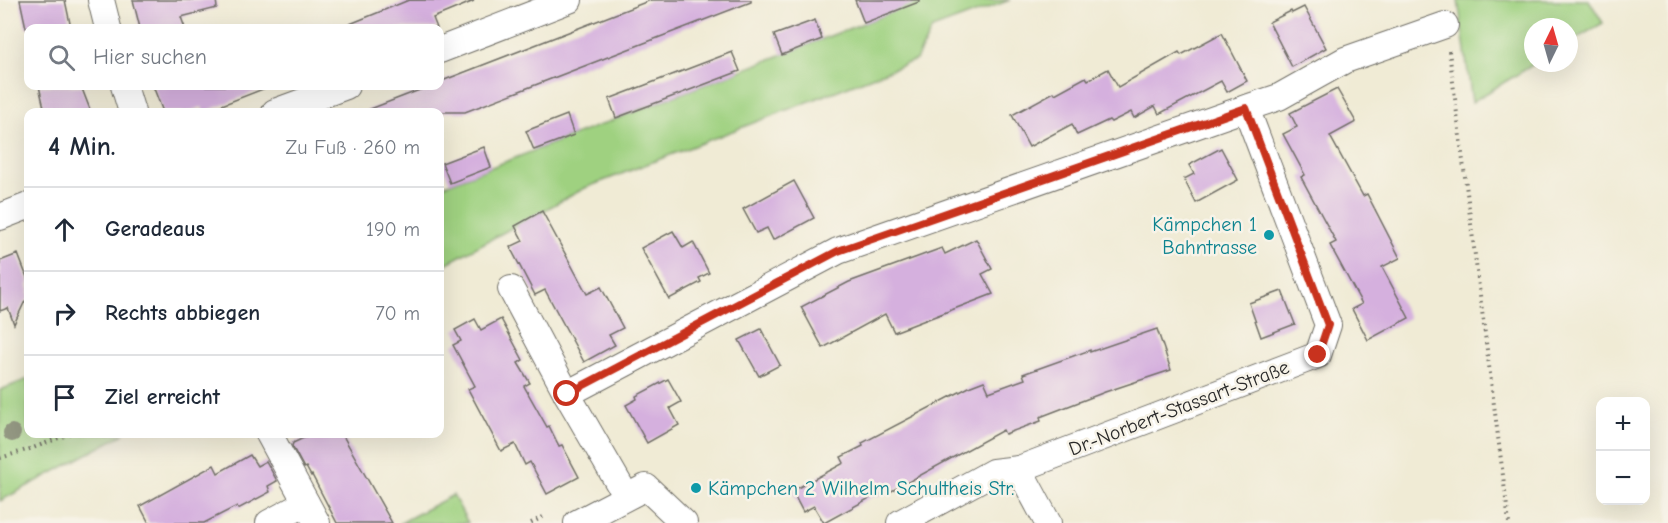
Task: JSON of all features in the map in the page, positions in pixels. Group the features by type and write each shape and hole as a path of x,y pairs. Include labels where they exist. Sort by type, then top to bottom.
{"street":[{"path":"101,0 107,24"},
{"path":"444,48 569,0"},
{"path":"567,394 838,251 1279,97 1345,60 1445,25"},
{"path":"125,90 131,108"},
{"path":"287,108 335,90"},
{"name":"Dr.-Norbert-Stassart-Straße","path":"1019,469 1318,355 1328,325 1246,108"},
{"path":"0,217 24,208"},
{"path":"511,289 567,394 626,496"},
{"path":"269,523 312,513 271,438"},
{"path":"900,523 993,472 1019,469 1048,523"},
{"path":"577,523 646,487 684,523"}],"path":[{"path":"1445,25 1509,523"},
{"path":"0,458 59,438"},
{"path":"531,523 543,517"}],"green space":[{"path":"888,0 1010,0 932,29 916,60 585,188 444,265 444,185 892,12"},
{"path":"1458,0 1589,0 1603,23 1578,38 1578,18 1524,18 1524,70 1472,102"},
{"path":"24,381 24,438 117,438 0,501 0,390"},
{"path":"453,495 468,523 401,523 406,520"}],"building":[{"path":"20,0 65,0 70,24 25,24"},
{"path":"133,0 216,0 217,8 181,17 184,24 139,24"},
{"path":"409,0 474,1 433,18 435,24 350,24"},
{"path":"651,0 751,0 751,2 465,112 444,112 444,108 373,108 420,90 444,90 444,80"},
{"path":"855,0 919,0 919,2 864,23"},
{"path":"1304,7 1326,48 1292,67 1269,22"},
{"path":"815,20 822,39 782,55 774,35"},
{"path":"1222,33 1247,81 1227,92 1221,81 1159,114 1155,106 1134,118 1131,112 1077,135 1072,124 1029,147 1012,115 1054,92 1055,94 1086,77 1088,80 1108,69 1118,87 1179,52 1181,55"},
{"path":"732,52 740,71 616,118 609,99"},
{"path":"1337,89 1356,122 1330,136 1363,196 1367,194 1400,258 1382,267 1409,318 1368,340 1352,309 1362,304 1330,245 1336,242 1301,177 1305,175 1283,134 1297,127 1290,113"},
{"path":"40,90 83,90 89,108 44,108"},
{"path":"155,90 260,90 214,108 161,108"},
{"path":"567,115 574,135 534,150 526,131"},
{"path":"484,147 491,167 450,183 444,162"},
{"path":"1221,148 1238,180 1196,203 1184,179 1194,174 1189,165"},
{"path":"794,181 814,218 773,240 767,228 756,233 743,209"},
{"path":"542,211 587,294 601,287 623,328 609,335 615,345 584,362 545,290 535,295 510,247 523,241 515,226"},
{"path":"673,231 683,248 693,242 709,273 699,278 701,282 669,299 641,248"},
{"path":"976,239 992,269 982,274 993,294 894,332 885,314 823,348 801,307 849,282 942,248 945,254"},
{"path":"18,254 24,270 24,303 14,324 8,308 0,311 0,261"},
{"path":"1282,291 1295,324 1261,337 1249,303"},
{"path":"475,319 481,330 501,319 523,360 518,363 530,383 524,386 559,446 562,445 579,477 547,494 530,462 525,465 515,444 501,451 468,389 475,386 453,345 461,341 455,330"},
{"path":"761,329 780,365 759,376 739,340"},
{"path":"1157,329 1171,370 1040,417 1041,421 1005,434 1003,430 888,493 887,491 876,497 875,495 824,523 814,506 803,512 792,491 844,463 841,457 863,446 862,443 971,386 984,381 989,392 1025,379 1023,374"},
{"path":"668,379 681,402 670,408 679,425 647,443 626,405 637,399 636,396"},
{"path":"304,438 344,438 392,523 337,523 312,475 306,467 304,468 292,446 293,443"},
{"path":"250,455 257,466 266,461 277,481 268,486 270,492 204,523 149,523 140,506 214,465 218,473"}],"place":[{"name":"Kämpchen 1 Bahntrasse","path":"1269,235"},
{"name":"Kämpchen 2 Wilhelm Schultheis Str.","path":"696,488"}],"route":[{"path":"567,394 838,251 1246,108 1328,325 1318,355"}]}
